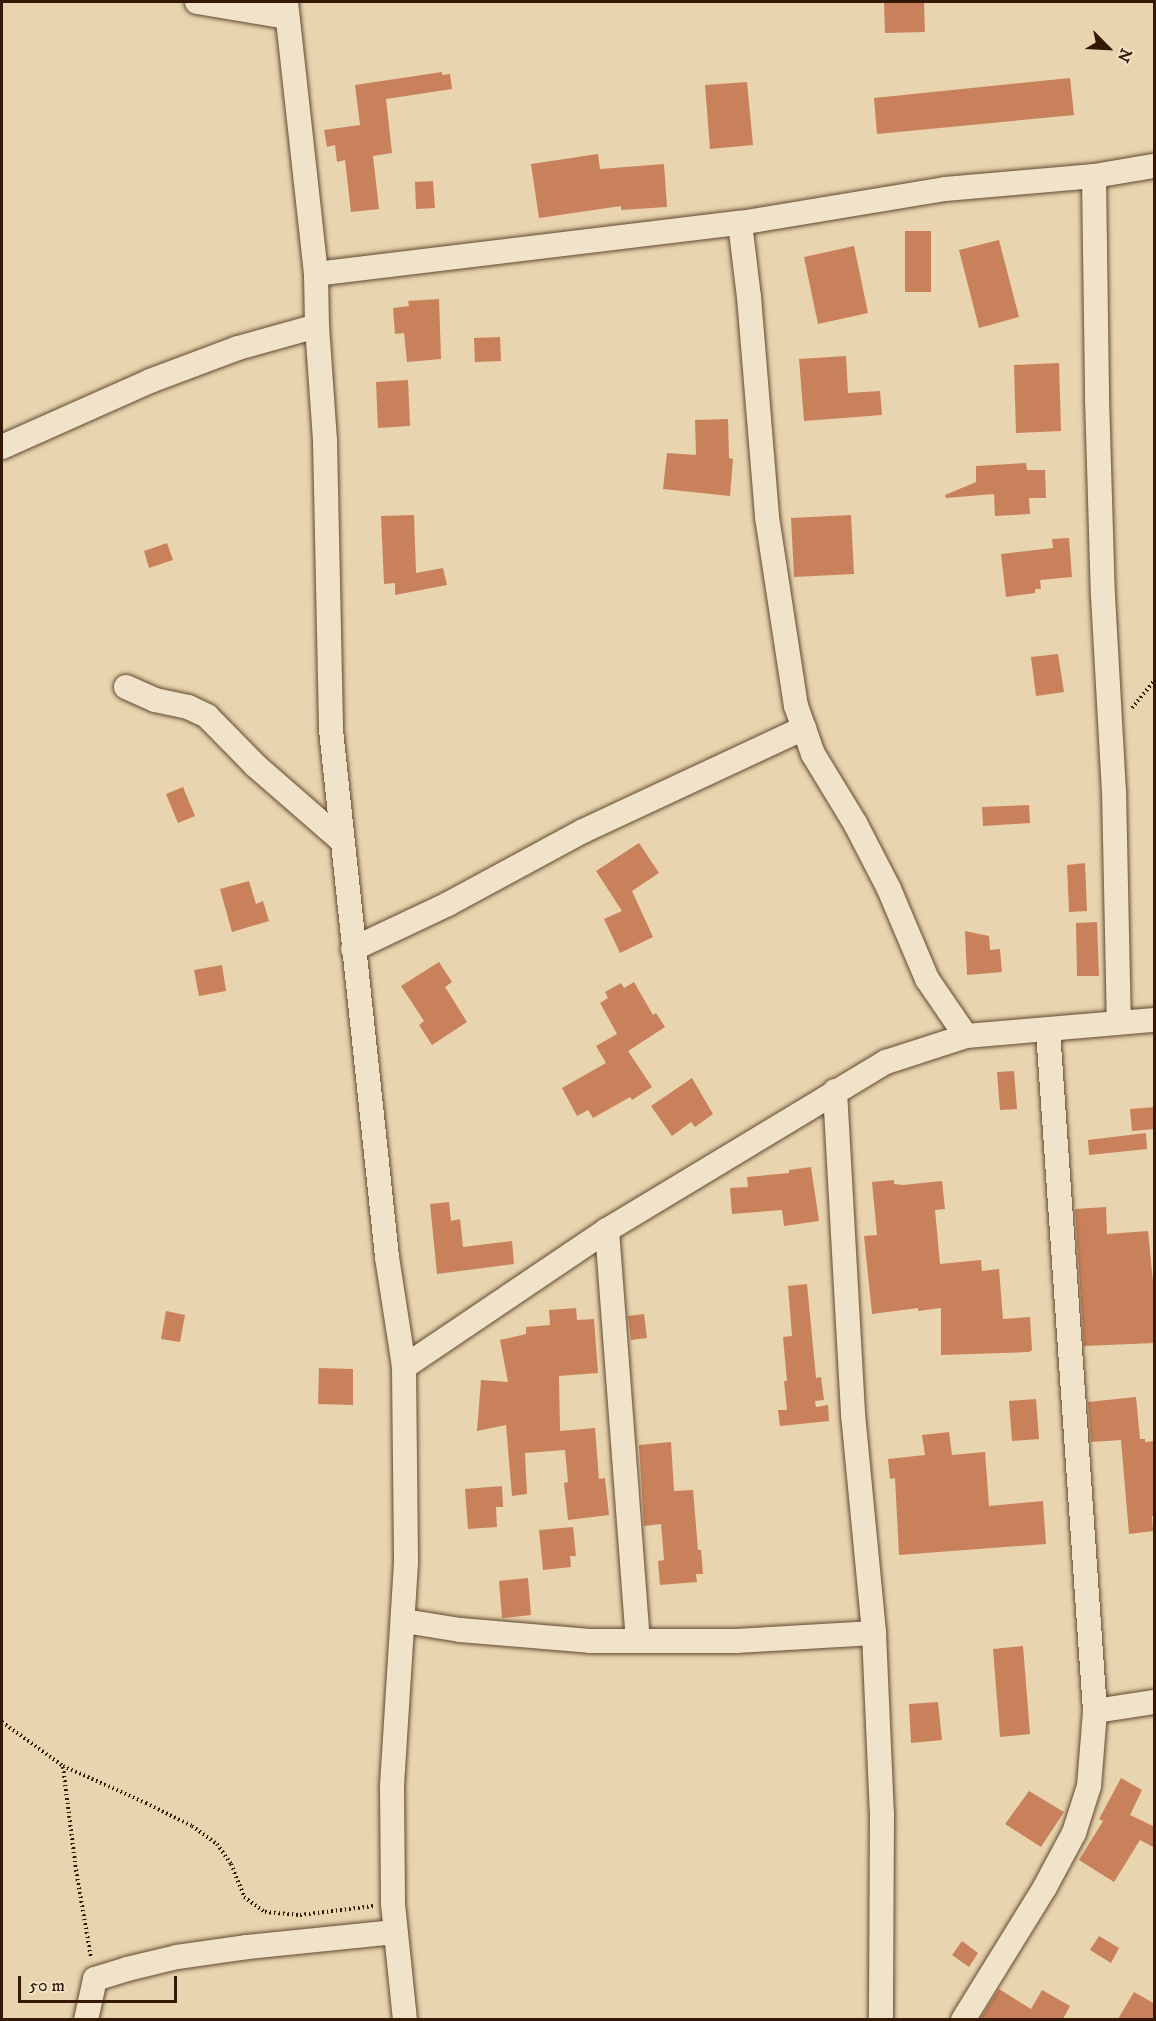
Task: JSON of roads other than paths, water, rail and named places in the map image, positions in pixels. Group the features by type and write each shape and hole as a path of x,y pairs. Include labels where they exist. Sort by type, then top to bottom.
{"street":[{"path":"197,2 286,10 316,274 317,326 325,440 331,730 387,1257 404,1367 407,1469 404,1622 392,1787 393,1904 405,2019"},
{"path":"316,274 740,223 945,189 1094,176 1155,166"},
{"path":"1094,176 1097,410 1103,596 1114,790 1119,1021"},
{"path":"740,223 749,297 767,517 796,706 813,754 855,823 889,888 927,979 966,1036"},
{"path":"2,447 150,381 238,348 317,326"},
{"path":"126,687 154,700 188,707 207,716 256,766 342,841"},
{"path":"353,950 448,904 583,831 804,728"},
{"path":"404,1367 607,1230 886,1062 966,1036 1048,1030 1119,1021 1155,1020"},
{"path":"963,2019 1045,1887 1074,1833 1089,1786 1095,1711 1048,1030"},
{"path":"835,1091 853,1414 874,1633 882,1814 881,2019"},
{"path":"607,1230 638,1640"},
{"path":"404,1622 536,1637 638,1640 736,1641 874,1633"},
{"path":"1095,1711 1155,1702"},
{"path":"86,2019 95,1979 177,1957 327,1937 395,1932"}]}
